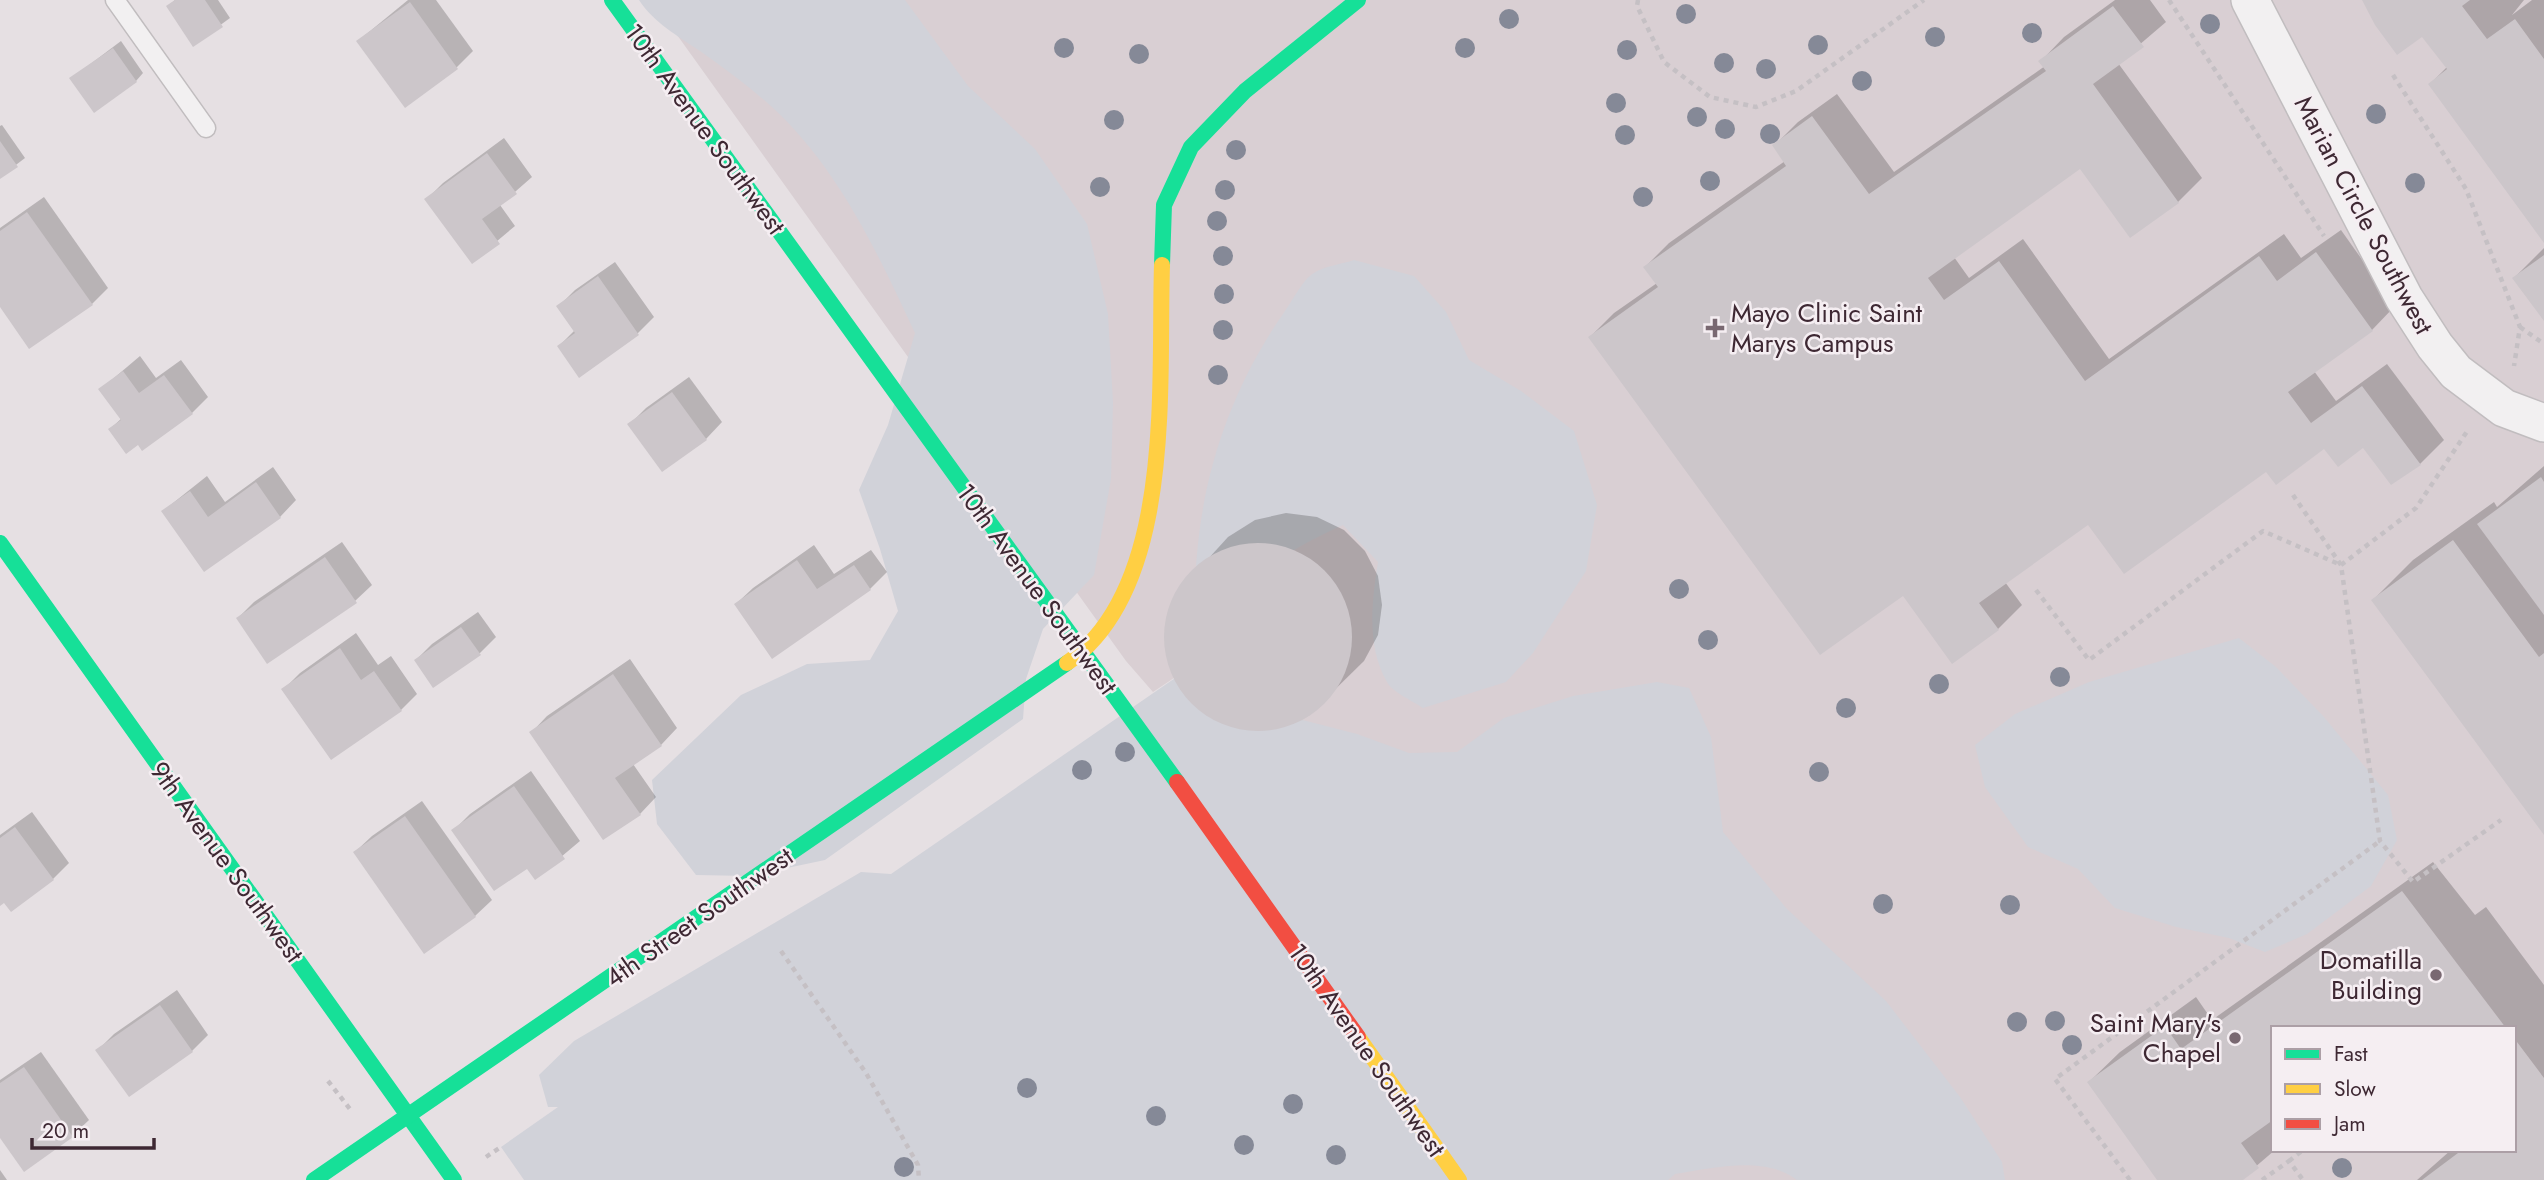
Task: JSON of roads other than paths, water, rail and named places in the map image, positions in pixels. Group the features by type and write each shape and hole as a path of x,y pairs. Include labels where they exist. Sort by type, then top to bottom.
{"street":[{"name":"10th Avenue Southwest","path":"612,0 1083,652 1458,1180"},
{"name":"Marian Circle Southwest","path":"2250,0 2404,298 2435,346 2456,372 2504,408 2544,423"},
{"name":"4th Street Southwest","path":"314,1180 1083,652 1119,606 1140,558 1150,513 1157,423 1164,205 1191,147 1245,91 1351,2"},
{"name":"9th Avenue Southwest","path":"0,543 454,1180"}],"lane":[{"path":"114,0 206,128"}],"place":[{"name":"Mayo Clinic Saint Marys Campus","path":"1715,328"},
{"name":"Domatilla Building","path":"2436,975"},
{"name":"Saint Mary's Chapel","path":"2235,1038"}]}
